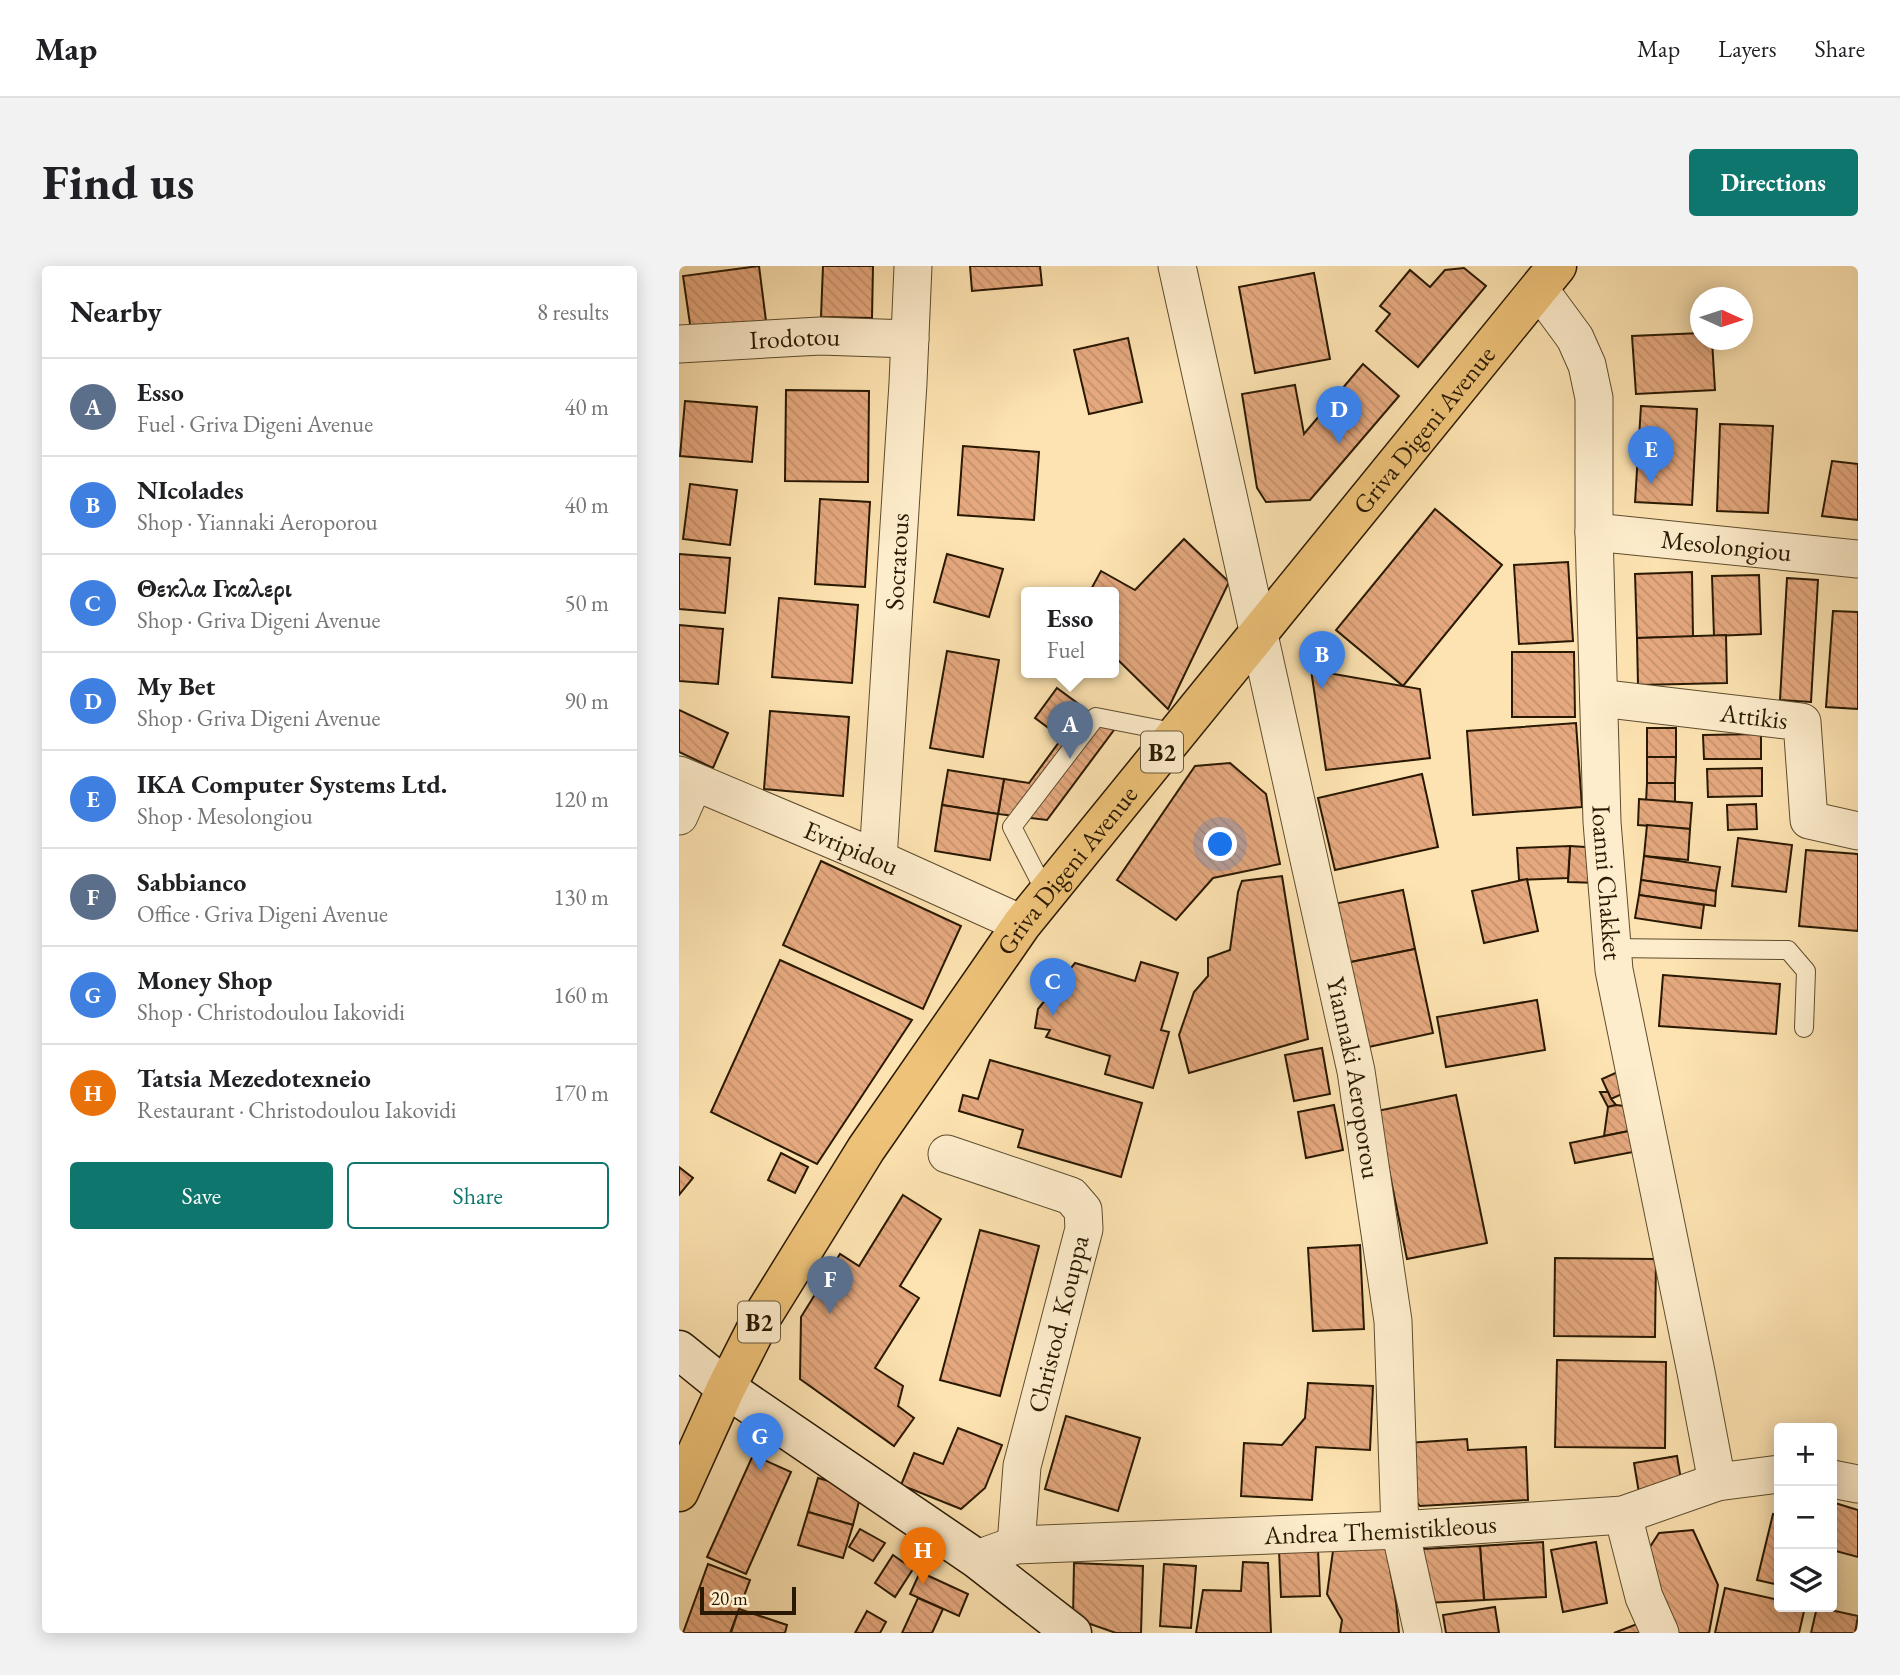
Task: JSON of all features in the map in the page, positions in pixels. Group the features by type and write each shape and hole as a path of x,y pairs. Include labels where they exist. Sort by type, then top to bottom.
{"main road":[{"name":"Griva Digeni Avenue","path":"679,1492 726,1388 762,1317 866,1149 1022,924 1548,277"},
{"path":"679,1350 726,1388 977,1559 1072,1633"}],"street":[{"name":"Socratous","path":"879,859 911,339 913,266"},
{"name":"Yiannaki Aeroporou","path":"1181,267 1258,634 1356,1070 1393,1321 1400,1530 1423,1633"},
{"name":"Ioanni Chakket","path":"1548,277 1587,365 1594,397 1594,532 1602,822 1613,970 1717,1482"},
{"name":"Irodotou","path":"679,344 820,336 911,339"},
{"name":"Mesolongiou","path":"1594,532 1858,559"},
{"name":"Attikis","path":"1599,698 1802,722 1809,820 1858,831"},
{"name":"Evripidou","path":"687,779 879,859 1022,924"},
{"path":"679,816 687,779"},
{"name":"Christod. Kouppa","path":"947,1154 1071,1196 1083,1210 1084,1229 1022,1466 1016,1545"},
{"name":"Andrea Themistikleous","path":"977,1559 1016,1545 1400,1530 1623,1515 1717,1482 1774,1475"},
{"path":"1837,1480 1858,1484"},
{"path":"1623,1515 1644,1597 1660,1633"}],"lane":[{"path":"1044,889 1012,827 1096,717 1178,733"},
{"path":"1612,948 1788,950 1806,971 1804,1028"}],"building":[{"path":"759,266 766,321 691,331 683,276"},
{"path":"823,266 873,266 872,318 821,317"},
{"path":"970,266 1040,266 1042,285 972,291"},
{"path":"1464,268 1486,286 1418,367 1376,331 1390,314 1380,306 1410,270 1430,287 1445,270"},
{"path":"1314,273 1330,359 1255,373 1239,287"},
{"path":"1690,333 1690,350 1713,350 1715,390 1636,394 1632,336"},
{"path":"1128,338 1142,402 1089,414 1074,350"},
{"path":"1363,364 1399,396 1310,500 1266,502 1257,488 1242,394 1295,385 1304,434"},
{"path":"786,390 869,391 868,482 785,481"},
{"path":"685,401 757,407 752,462 680,456"},
{"path":"1641,406 1697,409 1692,505 1635,502"},
{"path":"1720,424 1773,426 1768,513 1717,511"},
{"path":"963,446 1039,452 1034,520 958,515"},
{"path":"1832,461 1858,464 1858,520 1822,516"},
{"path":"690,484 737,490 730,545 683,539"},
{"path":"820,499 870,502 865,587 815,584"},
{"path":"1435,509 1502,565 1403,686 1336,630"},
{"path":"1184,539 1229,582 1168,709 1119,661 1119,587 1092,587 1101,571 1135,590"},
{"path":"679,554 730,558 725,613 679,609"},
{"path":"947,554 1003,569 989,617 934,602"},
{"path":"1568,562 1573,641 1519,644 1514,565"},
{"path":"1692,572 1693,637 1637,638 1635,574"},
{"path":"1759,575 1761,634 1714,636 1712,576"},
{"path":"1787,578 1818,580 1811,702 1780,700"},
{"path":"779,598 858,605 852,683 772,677"},
{"path":"1833,611 1858,612 1858,709 1826,707"},
{"path":"679,625 723,629 718,684 679,681"},
{"path":"1726,635 1727,683 1638,685 1637,638"},
{"path":"947,651 999,660 983,757 930,748"},
{"path":"1512,652 1574,652 1575,717 1512,717"},
{"path":"1311,670 1420,689 1430,758 1326,770"},
{"path":"1057,688 1114,730 1047,820 998,814 1004,779 1029,783 1062,738 1035,718"},
{"path":"679,710 728,733 713,768 679,752"},
{"path":"770,711 849,717 843,796 764,789"},
{"path":"1576,723 1582,807 1473,815 1467,731"},
{"path":"1647,728 1676,728 1676,757 1647,757"},
{"path":"1761,734 1761,759 1704,759 1703,735"},
{"path":"1647,757 1676,757 1675,783 1647,783"},
{"path":"1230,763 1266,794 1280,864 1213,878 1176,920 1117,880 1195,766"},
{"path":"1762,768 1762,796 1708,797 1707,769"},
{"path":"948,770 1004,779 998,814 942,805"},
{"path":"1422,774 1438,847 1335,870 1318,798"},
{"path":"1647,783 1675,783 1675,802 1646,802"},
{"path":"1639,799 1692,803 1690,829 1638,825"},
{"path":"1756,804 1757,829 1728,830 1727,805"},
{"path":"942,805 998,814 990,860 935,851"},
{"path":"1647,825 1690,829 1688,860 1644,856"},
{"path":"1738,838 1792,845 1786,892 1732,886"},
{"path":"1570,846 1601,848 1599,883 1568,882"},
{"path":"1570,846 1568,878 1519,880 1517,848"},
{"path":"1806,850 1858,854 1858,931 1799,926"},
{"path":"1644,856 1720,867 1716,891 1641,880"},
{"path":"821,861 961,926 923,1009 783,945"},
{"path":"1282,876 1308,1039 1189,1073 1179,1035 1194,992 1208,976 1208,958 1230,950 1242,881"},
{"path":"1527,879 1538,931 1484,943 1472,891"},
{"path":"1641,880 1716,891 1715,906 1639,895"},
{"path":"1403,890 1415,949 1346,963 1334,904"},
{"path":"1639,895 1704,905 1701,928 1635,918"},
{"path":"1415,949 1433,1033 1364,1048 1346,963"},
{"path":"780,960 912,1020 817,1164 711,1112"},
{"path":"1141,962 1178,973 1161,1030 1169,1032 1153,1088 1105,1074 1110,1056 1046,1037 1050,1030 1035,1028 1038,1009 1075,963 1135,981"},
{"path":"1663,975 1780,984 1776,1034 1659,1026"},
{"path":"1537,1000 1545,1050 1446,1067 1437,1017"},
{"path":"1322,1048 1330,1094 1294,1101 1285,1055"},
{"path":"990,1060 1142,1103 1121,1177 1018,1147 1023,1130 959,1111 963,1095 978,1099"},
{"path":"1622,1070 1631,1090 1611,1099 1602,1079"},
{"path":"1600,1092 1608,1092 1616,1105 1608,1107"},
{"path":"1456,1095 1487,1243 1407,1259 1377,1111"},
{"path":"1334,1105 1343,1150 1306,1158 1298,1112"},
{"path":"1624,1106 1629,1131 1604,1136 1608,1107"},
{"path":"1629,1131 1633,1152 1575,1163 1570,1143"},
{"path":"781,1153 808,1167 795,1193 768,1180"},
{"path":"679,1167 693,1178 679,1195"},
{"path":"903,1195 941,1219 900,1286 919,1298 875,1368 903,1386 898,1406 914,1418 894,1446 800,1379 801,1317 840,1254 859,1266"},
{"path":"980,1230 1039,1246 1000,1396 940,1380"},
{"path":"1360,1245 1364,1329 1313,1331 1308,1248"},
{"path":"1555,1258 1656,1259 1655,1337 1554,1336"},
{"path":"1557,1360 1666,1362 1665,1448 1555,1447"},
{"path":"1308,1383 1373,1386 1370,1450 1316,1447 1312,1500 1241,1496 1244,1443 1282,1445 1305,1418"},
{"path":"1066,1416 1140,1438 1118,1511 1045,1489"},
{"path":"958,1428 1002,1445 985,1488 961,1509 901,1485 914,1453 943,1464"},
{"path":"1467,1439 1468,1450 1526,1447 1528,1500 1420,1506 1409,1492 1407,1443"},
{"path":"753,1455 791,1472 746,1574 707,1557"},
{"path":"1677,1456 1682,1486 1639,1493 1634,1463"},
{"path":"818,1478 862,1490 853,1525 808,1512"},
{"path":"1837,1504 1858,1510 1858,1557 1837,1551"},
{"path":"808,1512 853,1525 843,1558 798,1545"},
{"path":"1773,1514 1774,1584 1757,1580"},
{"path":"860,1529 885,1543 873,1561 849,1547"},
{"path":"1693,1530 1718,1585 1709,1633 1675,1633 1646,1553 1659,1533"},
{"path":"1543,1542 1546,1597 1484,1600 1480,1546"},
{"path":"1596,1542 1607,1603 1563,1612 1551,1550"},
{"path":"1480,1546 1484,1600 1426,1603 1423,1549"},
{"path":"1386,1547 1399,1633 1340,1633 1342,1620 1327,1594 1333,1551"},
{"path":"1318,1549 1320,1596 1281,1597 1279,1550"},
{"path":"893,1555 913,1569 895,1597 875,1583"},
{"path":"1243,1562 1268,1563 1271,1633 1196,1633 1203,1590 1241,1591"},
{"path":"1074,1563 1143,1566 1141,1633 1116,1633 1073,1618"},
{"path":"708,1564 750,1580 730,1633 683,1633"},
{"path":"1164,1564 1196,1566 1191,1628 1160,1626"},
{"path":"920,1572 968,1594 959,1616 910,1594"},
{"path":"1725,1588 1774,1599 1774,1612 1804,1612 1799,1633 1715,1633"},
{"path":"918,1598 943,1609 932,1633 902,1633"},
{"path":"1495,1607 1499,1633 1446,1633 1443,1615"},
{"path":"739,1609 787,1625 785,1633 731,1633"},
{"path":"867,1611 886,1622 880,1633 855,1633"},
{"path":"1837,1611 1858,1616 1855,1633 1811,1633 1816,1612"},
{"path":"1637,1624 1641,1633 1614,1633"}],"place":[{"name":"My Bet","path":"1339,444"},
{"name":"IKA Computer Systems Ltd.","path":"1651,484"},
{"name":"NIcolades","path":"1322,689"},
{"name":"Esso","path":"1070,759"},
{"name":"Θεκλα Γκαλερι","path":"1053,1016"},
{"name":"Sabbianco","path":"830,1314"},
{"name":"Money Shop","path":"760,1471"},
{"name":"Tatsia Mezedotexneio","path":"923,1585"}]}
